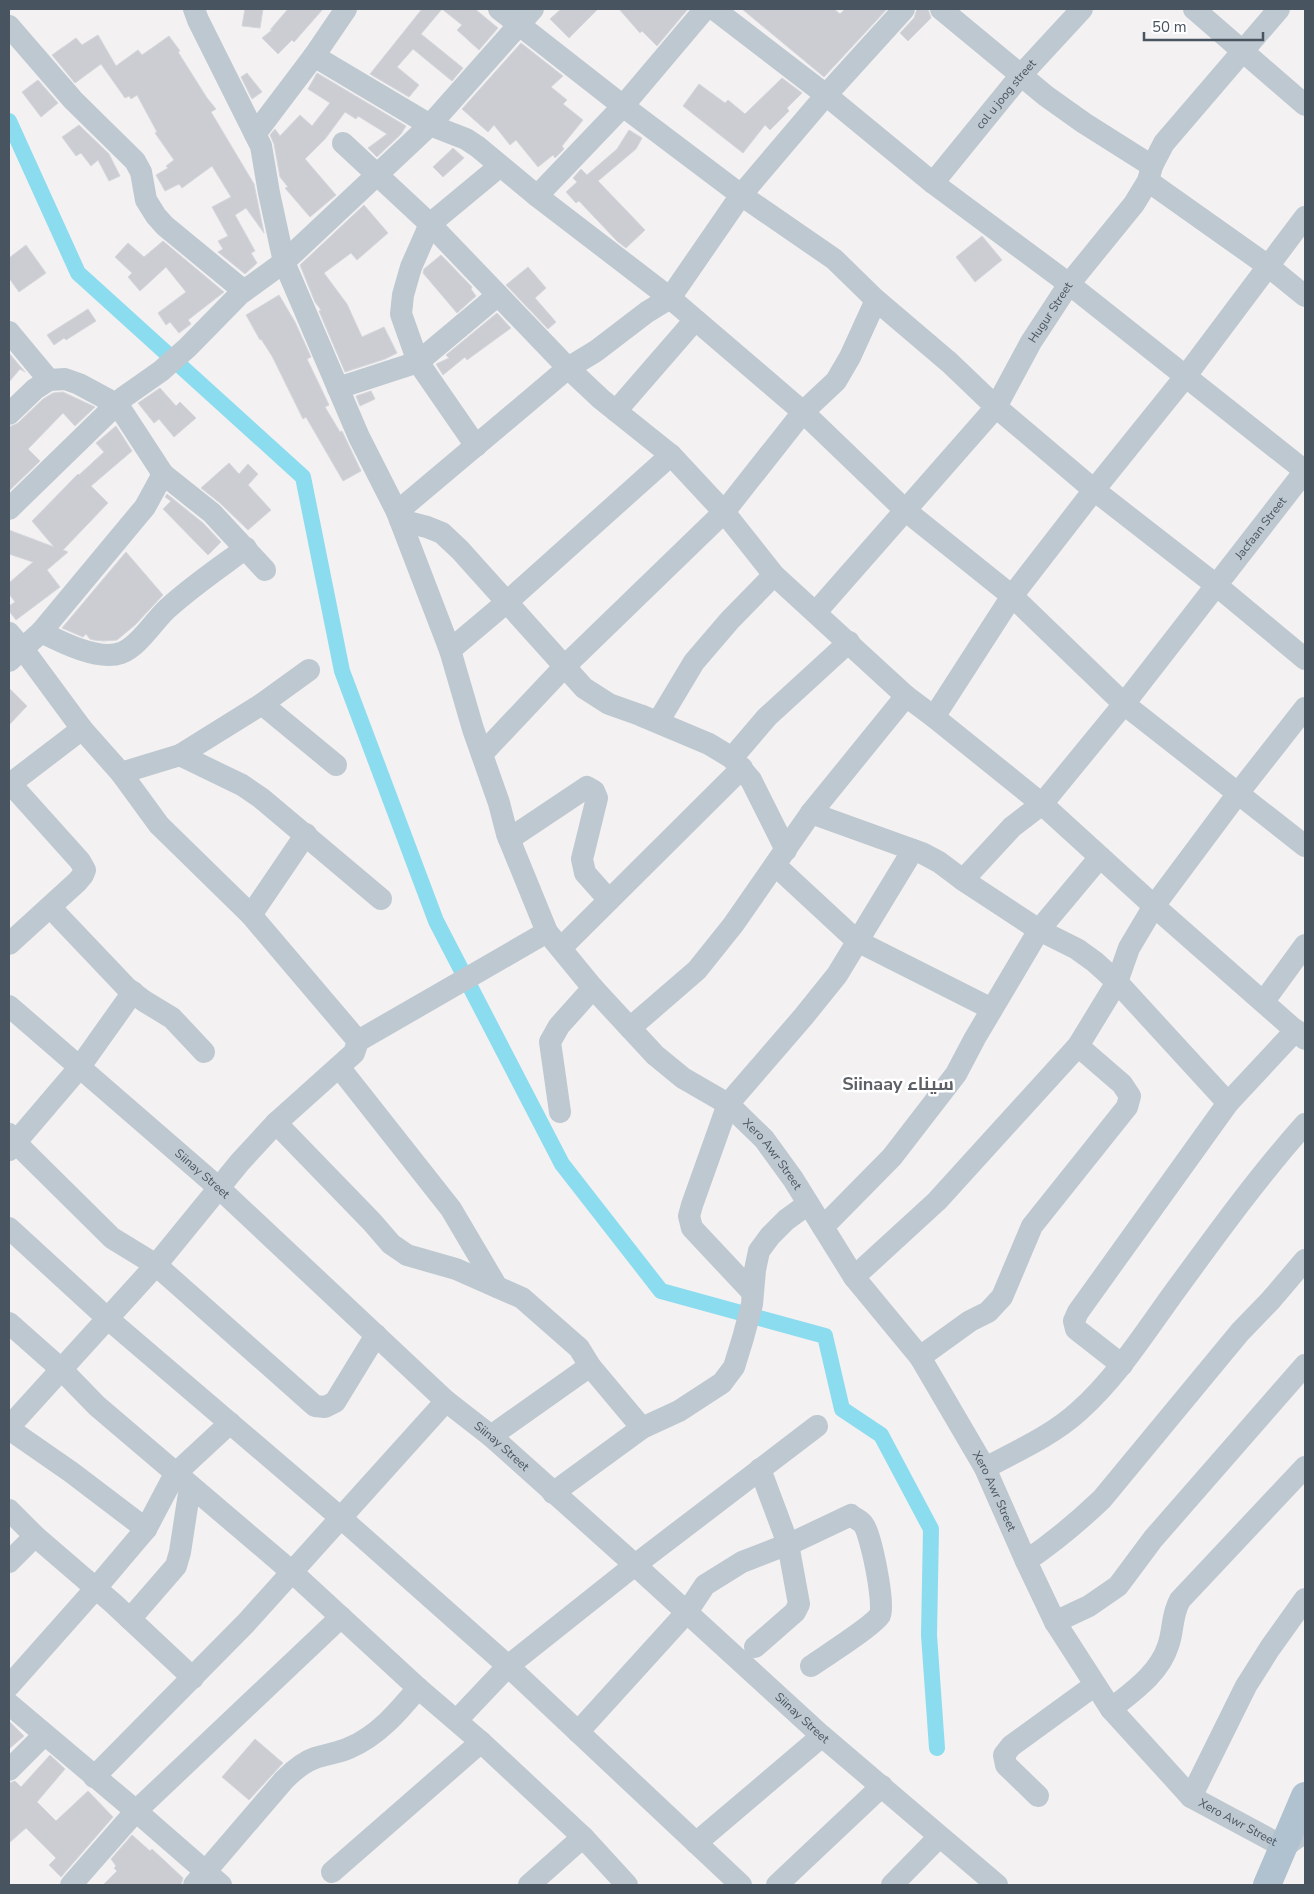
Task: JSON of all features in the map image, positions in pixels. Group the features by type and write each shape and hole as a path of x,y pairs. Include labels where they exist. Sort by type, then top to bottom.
{"main road":[{"path":"1267,1885 1295,1840 1305,1796"}],"street":[{"name":"Xero Awr Street","path":"194,9 261,146 284,262 338,388 398,516 450,650 509,839 554,940 593,988 655,1055 683,1078 728,1104 764,1138 854,1277 920,1357 985,1468 1026,1561 1056,1622 1111,1709 1191,1797 1295,1840"},
{"path":"256,134 346,9"},
{"path":"498,9 526,17 623,106 741,194 834,259 876,300 950,363 996,407 1094,490 1216,585 1305,659"},
{"path":"537,196 623,106 705,9"},
{"path":"714,9 826,95 933,183 1069,284 1305,471"},
{"path":"904,9 826,95 741,194 670,298 647,312 596,351 568,368 476,446 398,516 442,533 460,550 584,688 598,698 709,744 737,763 751,780 781,858 857,941 992,1010"},
{"path":"941,9 1021,75 1305,296"},
{"name":"col u joog street","path":"933,183 1021,75 1082,9"},
{"path":"1194,9 1305,104"},
{"name":"Hugur Street","path":"816,612 996,407 1031,342 1069,284 1134,204 1164,143 1279,9"},
{"path":"9,509 118,405 124,397 161,371 244,291 284,262 430,125 526,17"},
{"path":"9,26 73,100 135,161 141,172 146,200 165,226 244,291"},
{"path":"314,56 430,125 466,139 478,147 537,196 670,298 803,412 906,511 1012,596 1124,704 1239,792 1305,846"},
{"path":"343,143 430,224 568,368 616,411 671,455 724,512 774,574 906,696 1042,804 1154,906 1301,1034 1228,1103 1078,1312 1074,1321 1076,1329 1122,1365"},
{"path":"476,446 418,362 401,314 403,295 411,268 430,224 500,166"},
{"path":"934,717 1012,596 1185,377 1305,217"},
{"path":"338,388 418,362 498,295"},
{"path":"482,754 564,666 724,512 803,412 836,380 850,357 876,300"},
{"path":"616,411 695,320"},
{"path":"9,332 49,380"},
{"path":"9,414 35,389 49,380 65,379 79,384 118,405 163,474 200,502 265,570"},
{"path":"450,650 507,602 671,455"},
{"name":"Jacfaan Street","path":"963,880 1012,827 1042,804 1124,704 1305,471"},
{"path":"163,474 145,507 41,632 13,648 121,772 159,825 251,914 358,1041"},
{"path":"41,632 71,647 106,655 121,653 134,645 165,611 196,584 246,548"},
{"path":"658,722 694,662 730,620 774,574"},
{"path":"146,1529 9,1428 156,1266 219,1188 276,1123 354,1053 358,1041 496,961 554,940 609,900 737,763 767,717 849,642"},
{"path":"121,772 180,755 262,704 309,670"},
{"path":"630,1028 697,970 734,925 811,813 906,696"},
{"path":"262,704 336,765"},
{"path":"854,1277 937,1201 1078,1046 1117,982 1129,948 1154,906 1239,792 1305,708"},
{"path":"9,944 77,882 85,870 80,861 10,783 82,729"},
{"path":"180,755 242,785 261,798 382,899"},
{"path":"509,839 587,787 594,791 597,798 582,859 585,873 609,900"},
{"path":"811,813 912,850 939,862 1039,930 1077,949 1117,982 1228,1103"},
{"path":"251,914 306,834"},
{"path":"752,1298 692,1228 690,1216 728,1104 831,982 912,850"},
{"path":"823,1227 892,1158 956,1074 1039,930 1100,857"},
{"path":"50,907 133,992 172,1018 204,1052"},
{"path":"1264,1001 1305,946"},
{"path":"560,1112 550,1042 559,1026 593,988"},
{"path":"133,992 79,1068 11,1142 112,1238 156,1266 315,1406 325,1407 335,1402 376,1335"},
{"name":"Siinay Street","path":"9,1006 219,1188 446,1400 491,1436 822,1736 997,1885"},
{"path":"920,1357 970,1321 988,1312 1002,1297 1032,1226 1127,1107 1130,1096 1122,1084 1078,1046"},
{"path":"339,1067 451,1209 497,1287"},
{"path":"276,1123 391,1244 406,1255 456,1269 522,1298 579,1348 590,1366 642,1428"},
{"path":"985,1468 1035,1442 1079,1411 1122,1365 1222,1228 1305,1124"},
{"path":"553,1493 642,1428 679,1411 722,1383 734,1367 743,1338 752,1298 754,1270 759,1251 770,1236 786,1220 808,1204"},
{"path":"9,1228 107,1318 341,1518 508,1666 741,1885"},
{"path":"1026,1561 1052,1544 1080,1521 1102,1499 1240,1332 1305,1260"},
{"path":"9,1323 61,1369 97,1406 182,1481 292,1572 418,1688 457,1720 583,1837 627,1885"},
{"path":"1056,1622 1089,1606 1118,1586 1153,1539 1305,1365"},
{"path":"491,1436 590,1366"},
{"path":"94,1777 246,1623 446,1400"},
{"path":"9,1686 146,1529 182,1481 230,1423"},
{"path":"457,1720 508,1666 635,1565 816,1426"},
{"path":"1111,1709 1144,1682 1160,1662 1168,1646 1174,1611 1180,1600 1305,1467"},
{"path":"755,1647 796,1612 799,1604 788,1544 760,1469"},
{"path":"130,1619 176,1566 180,1552 182,1481"},
{"path":"9,1510 35,1536 96,1588 193,1678"},
{"path":"578,1732 687,1612 705,1585 742,1562 788,1544 851,1515 864,1525 877,1566 880,1614 870,1624 811,1666"},
{"path":"9,1562 35,1536"},
{"path":"1191,1797 1246,1686 1305,1599"},
{"path":"71,1885 136,1811 341,1618"},
{"path":"1038,1796 1006,1764 1004,1755 1011,1746 1095,1685"},
{"path":"9,1704 136,1811 207,1880 284,1780 296,1768 315,1758 351,1747 369,1736 395,1716 418,1688"},
{"path":"9,1770 44,1735"},
{"path":"696,1843 822,1736"},
{"path":"332,1872 481,1742"},
{"path":"777,1885 882,1786"},
{"path":"529,1885 583,1837"},
{"path":"892,1885 939,1837"}],"building":[{"path":"245,9 263,9 260,28 242,26"},
{"path":"288,9 323,9 294,42 292,40 278,54 262,38 272,30 270,30"},
{"path":"422,9 442,9 421,34 463,68 452,81 413,49 397,67 419,85 409,97 370,74"},
{"path":"442,9 475,9 498,28 479,50 457,30 462,25"},
{"path":"561,9 598,9 569,38 550,19"},
{"path":"619,9 688,9 657,46 642,31 640,33"},
{"path":"742,9 834,9 840,14 845,9 887,9 824,77"},
{"path":"917,9 928,9 931,18 908,41 900,33 914,18"},
{"path":"98,35 116,66 138,50 142,55 169,36 180,51 178,52 207,98 216,109 211,112 254,184 264,233 246,208 235,215 255,251 251,253 257,263 245,274 218,252 223,249 218,241 228,236 212,207 231,197 212,166 182,188 179,184 165,191 156,175 168,168 166,166 174,160 155,133 157,132 137,95 131,99 129,96 125,98 101,64 75,83 52,55 76,38 82,45"},
{"path":"521,43 563,76 551,87 567,100 563,104 583,120 562,146 564,149 555,158 553,155 538,167 516,140 510,145 494,125 488,132 462,109"},
{"path":"247,73 262,92 252,99 241,77"},
{"path":"317,73 406,126 401,134 377,157 368,148 387,134 358,116 356,119 345,112 325,139 305,159 336,195 310,217 285,188 288,187 280,177 274,144 270,135 275,129 280,136 300,115 312,126 330,103 308,89"},
{"path":"782,78 802,93 787,108 789,111 770,130 765,125 743,153 683,106 699,84 725,103 728,100 745,114"},
{"path":"38,80 58,103 41,117 22,92"},
{"path":"79,125 109,154 120,176 109,181 98,160 91,166 81,153 76,156 62,137"},
{"path":"629,130 642,138 636,149 598,181 645,230 626,248 579,201 576,203 566,192 577,182 573,178 581,169 587,175 617,149"},
{"path":"453,148 464,158 443,177 433,167"},
{"path":"364,205 388,233 357,260 351,253 324,273 347,304 362,337 384,327 397,353 385,359 345,372 319,311 321,310 315,302 300,265"},
{"path":"982,236 1002,260 975,282 956,257"},
{"path":"163,241 224,292 188,320 191,324 179,333 170,322 166,325 158,313 186,292 166,267 140,291 128,277 132,273 115,257 128,243 144,257"},
{"path":"26,245 46,273 19,292 9,278 9,258"},
{"path":"441,255 472,287 471,289 476,296 457,313 423,273 424,269"},
{"path":"528,267 546,288 535,298 556,322 548,329 506,285"},
{"path":"279,295 295,322 311,357 307,359 329,405 325,407 340,432 342,431 361,471 343,481 306,417 303,419 272,356 260,340 246,315"},
{"path":"88,309 96,321 66,340 64,338 54,345 47,335"},
{"path":"497,313 511,328 467,360 465,357 443,375 436,364 449,358 446,355"},
{"path":"9,353 25,372 20,369 9,382"},
{"path":"160,388 176,406 180,402 196,418 174,437 159,419 154,423 138,403"},
{"path":"371,391 375,399 360,406 356,396"},
{"path":"63,392 95,407 75,426 63,413 28,449 40,461 9,491 9,427 18,423 43,399 53,393"},
{"path":"116,426 132,451 91,486 108,503 63,550 68,552 47,570 60,587 16,620 9,611 9,606 15,602 9,594 9,583 33,562 9,554 9,530 54,547 32,521 78,474 104,452 96,443"},
{"path":"229,463 239,474 248,464 258,474 248,485 271,510 248,530 201,488"},
{"path":"167,494 203,523 221,542 208,555 163,509 171,501 165,497"},
{"path":"126,552 163,595 135,625 117,640 94,640 90,639 86,634 83,637 62,628"},
{"path":"9,688 27,706 9,725"},
{"path":"9,1721 24,1736 9,1749"},
{"path":"255,1739 283,1763 249,1800 222,1777"},
{"path":"50,1755 65,1769 37,1802 56,1821 88,1791 113,1817 61,1877 49,1865 56,1858 26,1828 9,1843 9,1783 15,1781 21,1787"},
{"path":"132,1835 150,1851 152,1849 183,1878 181,1885 103,1885 117,1871 111,1859"}],"waterway":[{"path":"9,121 78,273 303,477 342,671 436,921 562,1164 661,1291 825,1336 842,1409 881,1435 931,1529 929,1635 937,1748"}],"district":[{"name":"Siinaay سيناء","path":"898,1084"}]}
